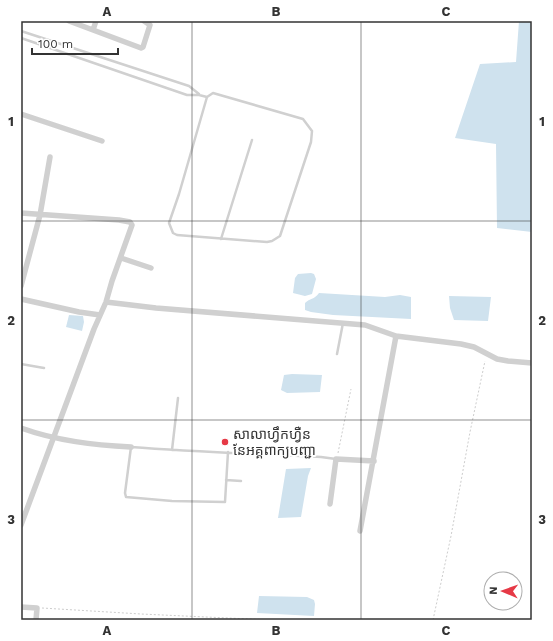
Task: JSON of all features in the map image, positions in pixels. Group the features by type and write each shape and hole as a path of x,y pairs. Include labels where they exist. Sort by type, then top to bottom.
{"street":[{"path":"69,21 141,48 143,47 150,25 144,21"},
{"path":"93,30 96,21"},
{"path":"21,114 102,141"},
{"path":"21,286 40,215 50,157"},
{"path":"21,213 119,220 130,222 132,225 106,302 21,525"},
{"path":"121,258 151,268"},
{"path":"21,299 79,312 100,315"},
{"path":"106,302 156,308 365,325 396,336 474,347 497,359 508,362 532,363"},
{"path":"360,531 396,336"},
{"path":"21,428 54,438 82,443 132,446"},
{"path":"330,504 336,459 374,461"},
{"path":"21,607 37,608 36,618"}],"lane":[{"path":"21,32 189,86 199,95"},
{"path":"21,38 187,95 207,97"},
{"path":"213,93 303,119 312,130 311,142 280,236 272,241 221,239 177,235 173,233 170,223 207,97 213,93"},
{"path":"221,239 252,140"},
{"path":"337,354 343,323"},
{"path":"21,364 44,368"},
{"path":"172,450 178,398"},
{"path":"228,452 226,501 223,503 126,496 125,493 132,446 172,450 228,452 321,457 336,459"},
{"path":"226,480 241,480"}],"path":[{"path":"433,620 487,354"},
{"path":"336,459 351,389"},
{"path":"37,608 271,620"}],"water":[{"path":"519,21 532,21 532,232 497,228 496,144 455,138 480,64 516,62"},
{"path":"298,274 314,274 316,279 312,294 305,296 293,293 295,278"},
{"path":"319,293 385,297 400,295 411,297 411,319 333,315 305,310 305,303"},
{"path":"449,296 491,297 488,321 454,320 450,308"},
{"path":"69,315 83,316 84,322 82,331 66,327"},
{"path":"284,375 322,375 320,392 287,393 281,390"},
{"path":"311,468 308,476 301,517 278,518 286,469"},
{"path":"259,596 307,597 314,600 314,616 257,613"}],"place":[{"name":"សាលាហ្វឹកហ្វឺន នែអគ្គពាក្យបញ្ជា","path":"225,442"}]}
